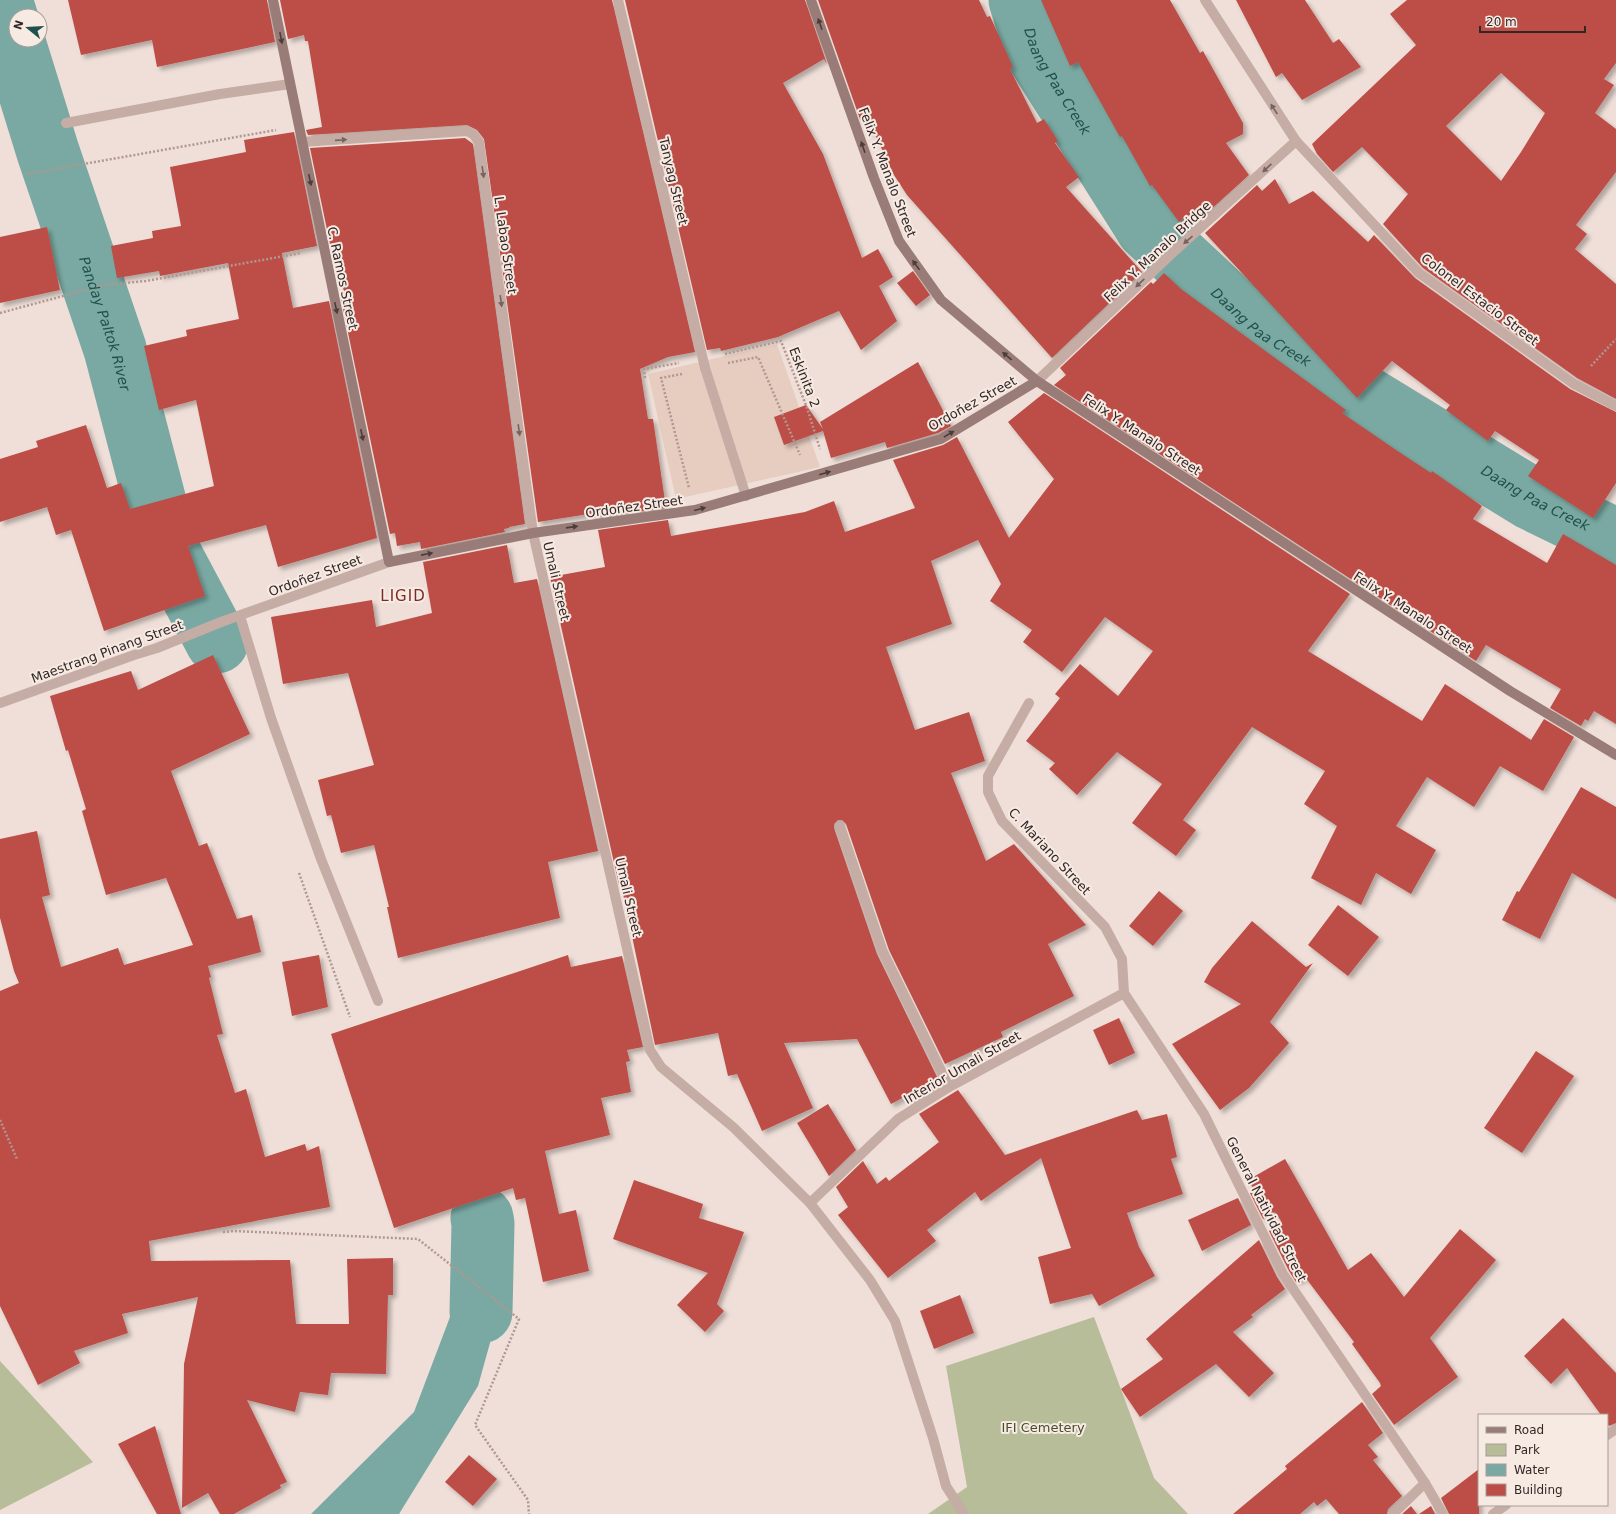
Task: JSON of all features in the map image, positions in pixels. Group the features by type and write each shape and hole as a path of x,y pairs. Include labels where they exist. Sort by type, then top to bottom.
{"main road":[{"name":"C. Ramos Street","path":"273,0 389,562"},
{"name":"Felix Y. Manalo Street","path":"811,0 898,241 942,300 1037,381 1510,691 1616,755"},
{"name":"Ordoñez Street","path":"389,562 533,533 695,510 746,496 941,438 1037,381"}],"street":[{"name":"Tanyag Street","path":"618,0 704,364 746,496"},
{"name":"Colonel Estacio Street","path":"1205,0 1296,141 1419,273 1574,384 1616,406"},
{"path":"66,123 220,94 290,84"},
{"name":"L. Labao Street","path":"302,142 467,131 474,135 479,142 533,533"},
{"name":"Felix Y. Manalo Bridge","path":"1037,381 1169,256 1296,141"},
{"name":"Umali Street","path":"533,533 650,1050 661,1067 733,1127 810,1203 870,1280 895,1321 933,1438 946,1486 961,1513"},
{"name":"Ordoñez Street","path":"222,622 389,562"},
{"path":"240,616 271,718 321,860 378,1001"},
{"name":"Maestrang Pinang Street","path":"0,703 134,654 157,648 222,622"},
{"name":"C. Mariano Street","path":"1029,703 988,776 988,792 1002,821 1105,927 1122,959 1124,993"},
{"path":"840,826 883,952 949,1087"},
{"name":"Interior Umali Street","path":"810,1203 898,1119 949,1087 1124,993"},
{"name":"General Natividad Street","path":"1124,993 1204,1114 1283,1274 1426,1483 1443,1514"},
{"path":"1608,1435 1616,1429"},
{"path":"1393,1514 1426,1483"},
{"path":"1493,1514 1505,1506"}],"path":[{"path":"27,174 299,126"},
{"path":"0,313 104,285 146,281 324,249"},
{"path":"1574,384 1616,339"},
{"name":"Eskinita 2","path":"704,364 781,341 806,408 827,472"},
{"path":"645,378 644,369 704,364 758,357 810,477"},
{"path":"695,510 661,378 704,364"},
{"path":"0,1120 16,1159"},
{"path":"223,1232 234,1231 418,1239 519,1319 476,1425 528,1500 529,1514"}],"green space":[{"name":"IFI Cemetery","path":"1094,1317 1154,1478 1188,1514 928,1514 967,1487 946,1366"},
{"path":"0,1361 93,1462 0,1510"}],"shaded area":[{"path":"777,344 820,467 676,499 648,374"}],"water":[{"path":"483,1224 499,1224 507,1282 478,1386 399,1514 311,1514 414,1412 450,1317 459,1228"}],"building":[{"path":"68,0 267,0 275,42 157,67 152,40 81,55"},
{"path":"280,0 612,0 695,352 668,357 640,369 648,419 653,419 666,508 596,517 595,513 538,522 484,139 477,130 467,125 308,135 306,130 322,127 308,41 305,41 304,35 288,39"},
{"path":"625,0 805,0 827,64 824,59 783,83 823,154 862,258 878,249 893,277 879,286 897,321 861,350 839,311 778,337 721,351 720,348 707,350"},
{"path":"818,0 979,0 987,17 990,16 1013,67 1010,69 1037,123 1044,119 1058,141 1055,143 1079,177 1066,187 1142,272 1052,358 907,195 894,175 873,130 868,132 860,119"},
{"path":"1041,0 1170,0 1200,53 1203,51 1243,123 1243,134 1226,143 1249,175 1196,223 1188,215 1179,222 1152,185 1150,186 1122,136 1120,137 1078,62 1070,66"},
{"path":"1236,0 1305,0 1333,43 1339,39 1361,67 1302,100 1282,73 1276,77"},
{"path":"1407,0 1616,0 1616,63 1604,79 1614,85 1595,113 1616,129 1616,172 1576,225 1587,234 1575,249 1616,284 1616,399 1577,378 1423,268 1383,224 1408,194 1362,147 1333,172 1317,154 1312,144 1416,45 1390,14","holes":["1501,73 1545,113 1501,181 1446,126"]},
{"path":"294,132 317,246 282,253 293,308 329,301 377,538 278,567 266,525 188,546 205,596 104,631 71,530 56,535 47,507 0,522 0,459 38,447 36,441 86,425 107,488 121,483 130,509 214,486 196,400 159,410 144,346 187,336 186,330 239,319 228,263 160,276 159,271 117,278 111,246 153,238 152,231 181,226 170,167 246,152 244,140"},
{"path":"465,138 473,144 525,524 504,529 505,532 421,549 420,542 397,546 395,533 390,534 341,299 345,298 335,243 330,244 310,148"},
{"path":"1275,179 1289,204 1313,191 1368,242 1374,235 1415,278 1570,389 1616,412 1616,483 1593,518 1528,476 1539,460 1495,431 1488,441 1446,410 1450,405 1392,361 1357,398 1205,233 1257,185 1262,191"},
{"path":"47,227 60,290 0,303 0,237"},
{"path":"913,271 930,295 916,306 897,283"},
{"path":"1164,273 1181,289 1346,410 1342,413 1431,473 1432,471 1482,506 1473,519 1547,563 1563,534 1616,565 1616,724 1594,711 1588,721 1585,719 1581,726 1550,708 1561,689 1486,645 1476,661 1054,385 1066,375 1060,368 1151,282 1153,284"},
{"path":"918,362 951,426 938,433 887,448 885,442 831,458 823,431 784,445 774,417 806,405 823,429 820,422"},
{"path":"1044,393 1350,594 1308,651 1422,721 1445,684 1531,740 1544,719 1574,737 1543,791 1500,766 1474,807 1427,777 1396,826 1436,850 1411,894 1376,873 1361,905 1311,878 1337,826 1304,804 1325,771 1252,727 1183,820 1196,830 1176,856 1132,823 1162,784 1117,752 1077,795 1049,769 1055,763 1026,741 1060,698 1055,694 1080,664 1118,696 1153,651 1105,617 1062,672 1023,642 1032,630 990,601 1001,584 978,540 931,561 952,624 886,647 915,730 969,712 985,761 951,773 986,861 1014,844 1086,925 1048,944 1074,996 1001,1032 1003,1037 945,1064 889,950 846,824 842,820 838,820 834,824 834,828 877,954 941,1085 911,1103 906,1096 891,1104 857,1039 784,1043 813,1108 762,1131 737,1074 728,1076 718,1033 655,1045 621,884 619,885 550,577 605,567 598,530 668,520 671,536 805,512 834,501 845,532 915,508 893,460 943,445 957,437 1009,538 1054,479 1008,422"},
{"path":"507,545 514,583 537,579 598,851 548,862 560,918 398,958 387,907 389,907 374,845 341,853 331,815 327,816 318,780 374,765 348,673 283,684 271,617 372,600 376,627 432,613 423,562"},
{"path":"213,655 250,734 171,771 199,846 207,843 237,919 252,915 261,952 208,966 211,977 209,978 223,1034 217,1035 235,1093 246,1089 265,1157 305,1144 307,1151 319,1146 330,1207 149,1241 151,1261 290,1260 296,1324 349,1324 347,1259 393,1258 393,1295 388,1295 386,1374 331,1373 328,1395 300,1392 295,1412 247,1400 287,1482 280,1485 281,1488 234,1514 220,1514 208,1493 182,1508 184,1364 198,1297 122,1314 128,1333 74,1351 80,1363 38,1385 0,1306 0,991 19,983 14,971 0,918 0,839 37,831 50,895 42,897 61,967 118,948 124,965 193,945 166,878 106,895 82,811 86,809 68,750 66,751 50,696 131,671 138,690"},
{"path":"1581,787 1616,807 1616,899 1572,873 1540,939 1502,920 1517,891 1519,892"},
{"path":"1159,891 1183,911 1153,946 1129,926"},
{"path":"1338,905 1379,937 1348,976 1308,945"},
{"path":"1252,921 1306,967 1313,963 1270,1022 1289,1043 1249,1088 1220,1110 1172,1044 1241,1004 1204,982 1212,968"},
{"path":"319,955 328,1007 292,1016 282,962"},
{"path":"568,955 571,967 622,956 643,1047 627,1050 630,1061 626,1062 631,1092 601,1098 610,1135 545,1151 559,1214 576,1210 589,1271 543,1282 525,1198 516,1200 513,1188 394,1228 331,1034"},
{"path":"1119,1018 1135,1053 1109,1065 1093,1030"},
{"path":"1536,1051 1574,1076 1522,1153 1484,1128"},
{"path":"958,1090 1005,1155 1137,1110 1142,1120 1167,1114 1177,1157 1171,1159 1183,1194 1127,1213 1139,1247 1155,1276 1099,1306 1092,1294 1050,1304 1038,1257 1071,1248 1041,1158 981,1201 975,1192 927,1230 936,1241 888,1278 838,1215 848,1207 836,1187 863,1161 877,1184 886,1177 889,1181 939,1142 919,1114"},
{"path":"828,1104 856,1150 829,1176 797,1123"},
{"path":"1285,1159 1348,1270 1371,1253 1404,1297 1460,1229 1496,1260 1430,1338 1458,1377 1394,1425 1372,1394 1381,1386 1380,1383 1352,1344 1354,1342 1305,1277 1296,1282 1289,1271 1269,1231 1281,1221 1275,1212 1263,1219 1250,1193 1255,1191 1248,1180"},
{"path":"634,1180 703,1204 699,1218 744,1232 717,1304 724,1311 705,1332 677,1305 708,1273 613,1239"},
{"path":"1238,1198 1251,1225 1202,1251 1188,1220"},
{"path":"1259,1240 1277,1277 1285,1289 1251,1315 1253,1317 1233,1332 1274,1373 1249,1397 1216,1364 1140,1417 1121,1389 1163,1359 1146,1339"},
{"path":"960,1295 974,1333 934,1349 920,1311"},
{"path":"1563,1318 1616,1373 1616,1423 1609,1426 1608,1414 1600,1414 1567,1368 1551,1384 1524,1356"},
{"path":"1362,1402 1383,1433 1368,1445 1378,1457 1373,1460 1402,1496 1388,1509 1387,1514 1339,1514 1326,1499 1317,1506 1314,1502 1300,1514 1233,1514 1287,1469 1285,1466"},
{"path":"155,1426 181,1514 157,1514 118,1444"},
{"path":"469,1455 497,1479 473,1506 445,1482"},
{"path":"1478,1470 1479,1514 1449,1514 1441,1498"},
{"path":"1411,1506 1417,1514 1402,1514"},
{"path":"1431,1506 1435,1514 1419,1514"}],"waterway":[{"name":"Panday Paltok River","path":"1,0 48,152 115,349 167,548 217,642"},
{"name":"Daang Paa Creek","path":"1020,0 1037,54 1147,228 1257,331 1532,499 1616,540"},
{"name":"Panday Paltok River","path":"481,1312 482,1218"}],"district":[{"name":"LIGID","path":"403,596"}]}
